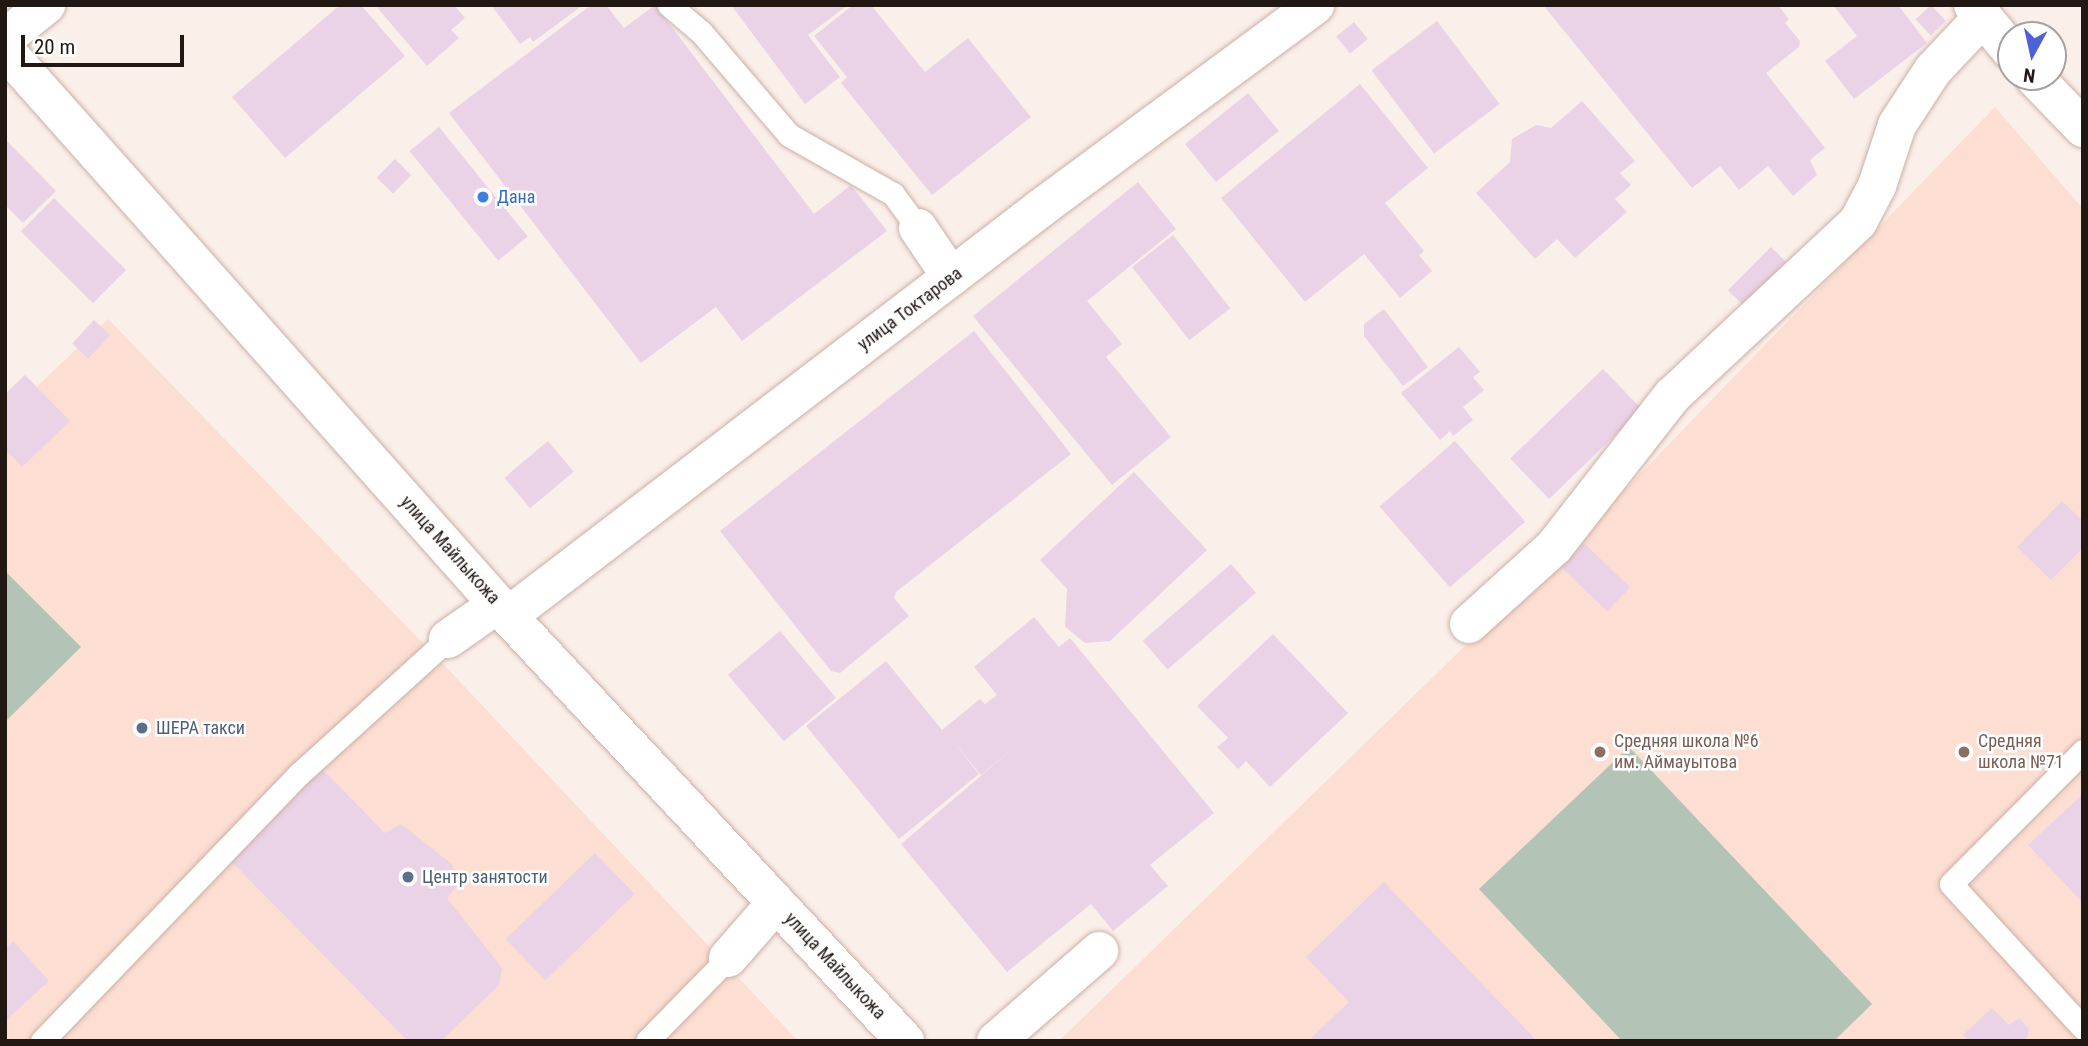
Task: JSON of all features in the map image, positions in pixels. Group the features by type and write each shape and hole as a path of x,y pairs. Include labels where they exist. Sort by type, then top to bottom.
{"street":[{"path":"5,38 46,5"},
{"name":"улица Токтарова","path":"449,639 503,610 1315,5"},
{"path":"1469,624 1553,547 1672,396 1858,222 1877,186 1897,125 1933,69 1978,11 1997,34"},
{"name":"улица Майлыкожа","path":"5,50 503,610 905,1041"},
{"path":"2047,91 2083,128"},
{"path":"918,228 951,277"},
{"path":"728,958 776,902"},
{"path":"996,1041 1098,951"}],"lane":[{"path":"669,5 701,32 789,135 894,194 918,228"},
{"path":"42,1041 299,774 449,639"},
{"path":"2083,751 1951,884 2083,1028"},
{"path":"647,1041 728,958"}],"shaded area":[{"path":"1995,107 2083,209 2083,1041 1059,1041 1616,499"},
{"path":"108,319 447,668 798,1041 5,1041 5,417"}],"green space":[{"path":"5,571 81,647 5,722"},
{"path":"1629,747 1872,1004 1834,1041 1622,1041 1479,889"}],"building":[{"path":"340,5 361,5 405,56 285,158 232,97"},
{"path":"375,5 454,5 465,18 451,30 459,38 427,66"},
{"path":"491,5 583,5 533,42 530,37 520,44"},
{"path":"591,5 606,5 624,28 655,5 814,214 851,185 887,231 742,341 716,307 641,363 449,113"},
{"path":"731,5 848,5 808,35 840,77 805,104"},
{"path":"853,5 871,5 925,72 968,38 1031,117 932,195 841,83 847,77 814,36"},
{"path":"1543,5 1778,5 1789,19 1785,23 1800,41 1799,47 1766,73 1825,148 1810,160 1817,175 1793,196 1768,166 1739,190 1720,166 1692,188"},
{"path":"1833,5 1898,5 1927,43 1854,99 1825,61 1857,36"},
{"path":"1931,5 1946,21 1931,35 1916,19"},
{"path":"1437,21 1500,104 1434,153 1372,70"},
{"path":"1354,22 1368,39 1350,54 1336,36"},
{"path":"1360,84 1428,168 1385,203 1424,251 1419,255 1432,271 1400,298 1364,254 1305,302 1221,198"},
{"path":"1248,93 1279,131 1216,182 1185,144"},
{"path":"1582,101 1635,161 1620,173 1631,185 1615,199 1627,212 1575,258 1557,239 1535,259 1476,193 1510,162 1512,139 1536,125 1551,128"},
{"path":"439,127 528,237 498,260 409,151"},
{"path":"5,139 56,191 23,223 5,205"},
{"path":"395,159 411,175 393,194 377,177"},
{"path":"1138,182 1176,229 1087,301 1122,344 1106,357 1171,437 1112,485 973,316"},
{"path":"54,198 126,270 93,303 21,231"},
{"path":"1173,235 1230,308 1189,340 1132,267"},
{"path":"1771,247 1786,262 1743,305 1728,290"},
{"path":"1384,309 1428,367 1403,386 1364,336 1364,324"},
{"path":"94,320 110,335 88,358 72,343"},
{"path":"974,331 1071,454 896,592 894,598 909,616 840,673 831,671 720,531"},
{"path":"1459,347 1480,372 1473,377 1484,390 1463,407 1473,420 1453,436 1450,431 1440,440 1401,393"},
{"path":"1603,369 1642,409 1549,499 1510,459"},
{"path":"25,375 70,421 22,467 8,452 5,455 5,394"},
{"path":"548,441 574,472 530,508 504,478"},
{"path":"1455,441 1525,522 1450,587 1380,507"},
{"path":"1134,472 1207,550 1110,641 1085,643 1065,627 1067,589 1040,560"},
{"path":"2062,501 2083,521 2083,548 2051,580 2017,547"},
{"path":"1584,543 1630,587 1607,611 1561,567"},
{"path":"1231,564 1256,593 1168,669 1143,641"},
{"path":"1034,617 1059,647 1070,638 1214,813 1150,865 1168,886 1113,931 1091,904 1007,972 901,844 1018,744 981,775 953,741 979,774 899,839 806,726 886,661 942,730 980,699 985,704 997,695 974,667"},
{"path":"780,631 836,698 784,741 728,675"},
{"path":"1273,634 1348,713 1270,787 1246,761 1238,769 1217,747 1228,738 1197,706"},
{"path":"321,768 385,833 401,824 453,865 457,886 447,898 502,968 499,985 441,1041 408,1041 228,858"},
{"path":"2083,794 2083,903 2028,845"},
{"path":"595,853 635,894 545,980 506,939"},
{"path":"1384,882 1537,1041 1313,1041 1311,1038 1349,1002 1306,957"},
{"path":"13,941 49,981 5,1021 5,949"},
{"path":"1992,1008 2009,1025 2019,1018 2029,1029 2028,1036 2023,1041 1969,1041 1963,1035"}],"place":[{"name":"Дана","path":"483,197"},
{"name":"ШЕРА такси","path":"142,728"},
{"name":"Средняя школа №6 им. Аймауытова","path":"1600,752"},
{"name":"Средняя школа №71","path":"1964,752"},
{"name":"Центр занятости","path":"408,877"}]}
